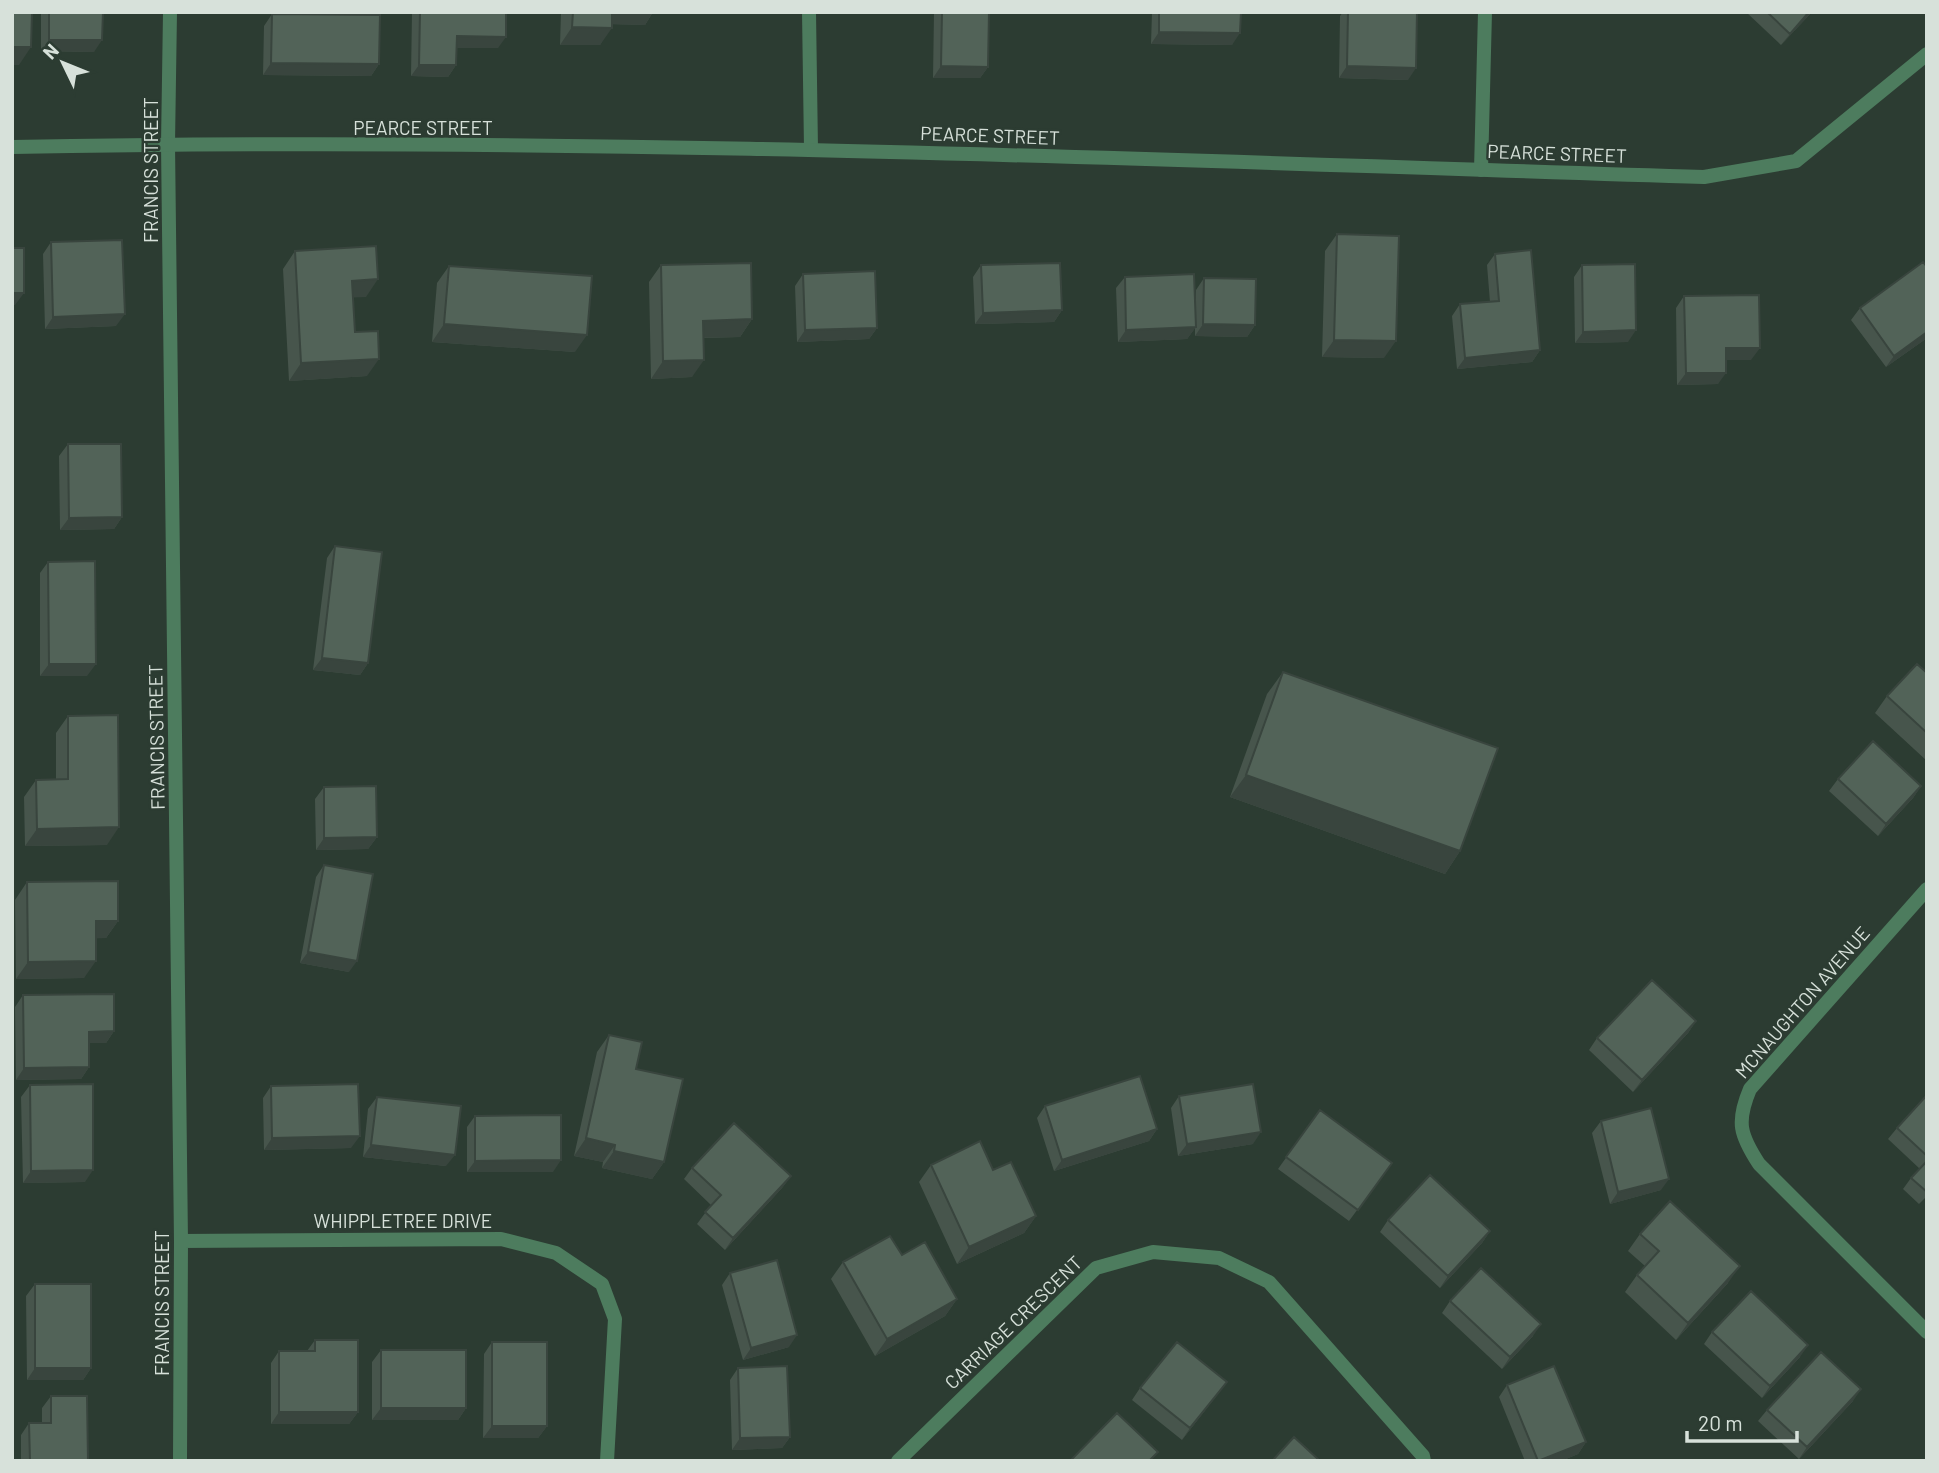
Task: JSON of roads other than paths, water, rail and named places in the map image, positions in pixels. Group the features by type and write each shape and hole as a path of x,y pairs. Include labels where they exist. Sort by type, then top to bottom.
{"street":[{"name":"FRANCIS STREET","path":"170,12 168,144 181,1241 180,1461"},
{"path":"809,12 811,149"},
{"path":"1481,170 1485,12"},
{"name":"PEARCE STREET","path":"12,147 168,144 811,149 1704,177 1796,161 1927,54"},
{"name":"MCNAUGHTON AVENUE","path":"1927,889 1750,1089 1742,1108 1740,1128 1747,1146 1759,1164 1927,1332"},
{"name":"WHIPPLETREE DRIVE","path":"181,1241 501,1239 556,1254 603,1284 615,1319 607,1461"},
{"name":"CARRIAGE CRESCENT","path":"898,1461 1096,1268 1153,1252 1219,1258 1269,1282 1423,1456 1423,1461"}]}
